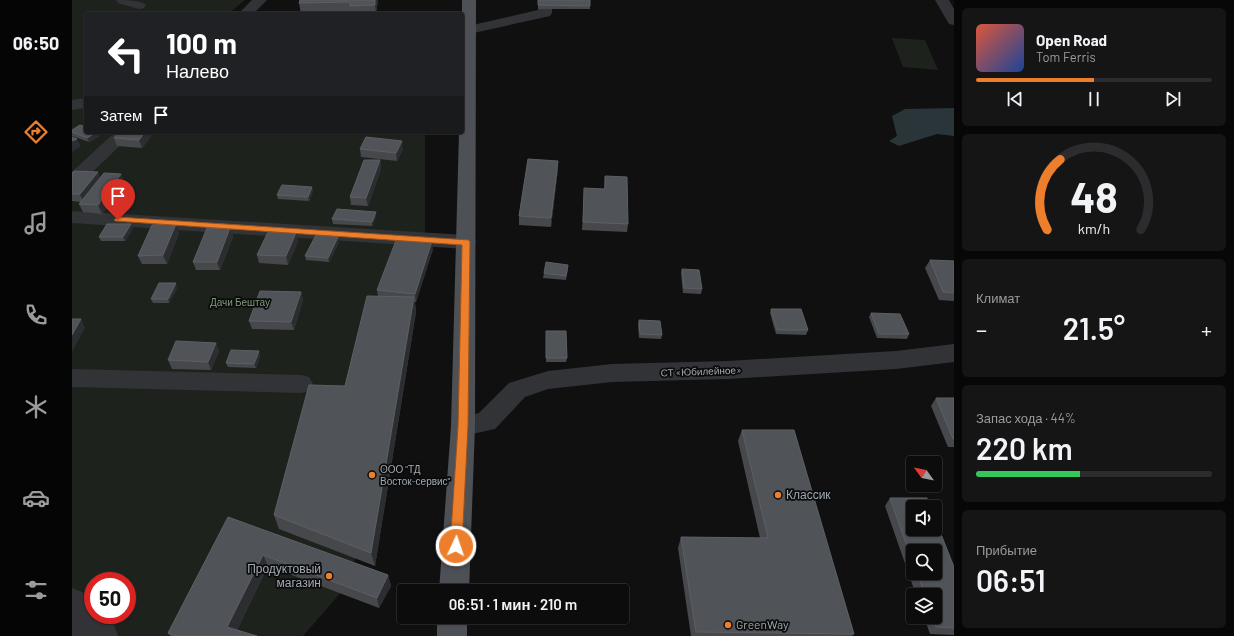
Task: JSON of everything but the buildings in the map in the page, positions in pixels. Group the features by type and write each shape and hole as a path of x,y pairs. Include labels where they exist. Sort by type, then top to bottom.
{"main road":[{"path":"454,584 463,426 469,0"},
{"path":"452,624 452,636"}],"street":[{"path":"123,0 139,5"},
{"path":"247,12 260,0"},
{"path":"469,30 545,13 545,0"},
{"path":"942,0 954,21"},
{"path":"72,105 84,103"},
{"path":"72,182 123,134"},
{"path":"72,217 466,242"},
{"name":"СТ «Юбилейное»","path":"463,426 486,422 517,390 548,380 612,373 728,370 896,360 954,353"},
{"path":"72,378 301,384"},
{"path":"72,602 103,636"},
{"path":"72,635 77,636"}],"green space":[{"name":"Дачи Бештау","path":"72,0 245,0 230,12 84,12 84,134 425,134 425,239 350,582 303,636 72,636"},
{"path":"892,38 925,40 938,70 903,67"}],"shaded area":[{"path":"954,108 954,136 937,134 899,146 889,141 897,136 892,116 905,109"}],"place":[{"name":"ООО \"ТД Восток-сервис\"","path":"372,475"},
{"name":"Классик","path":"778,495"},
{"name":"Продуктовый магазин","path":"329,576"},
{"name":"GreenWay","path":"728,625"}],"route":[{"path":"118,220 466,242 463,426 456,546"}]}
